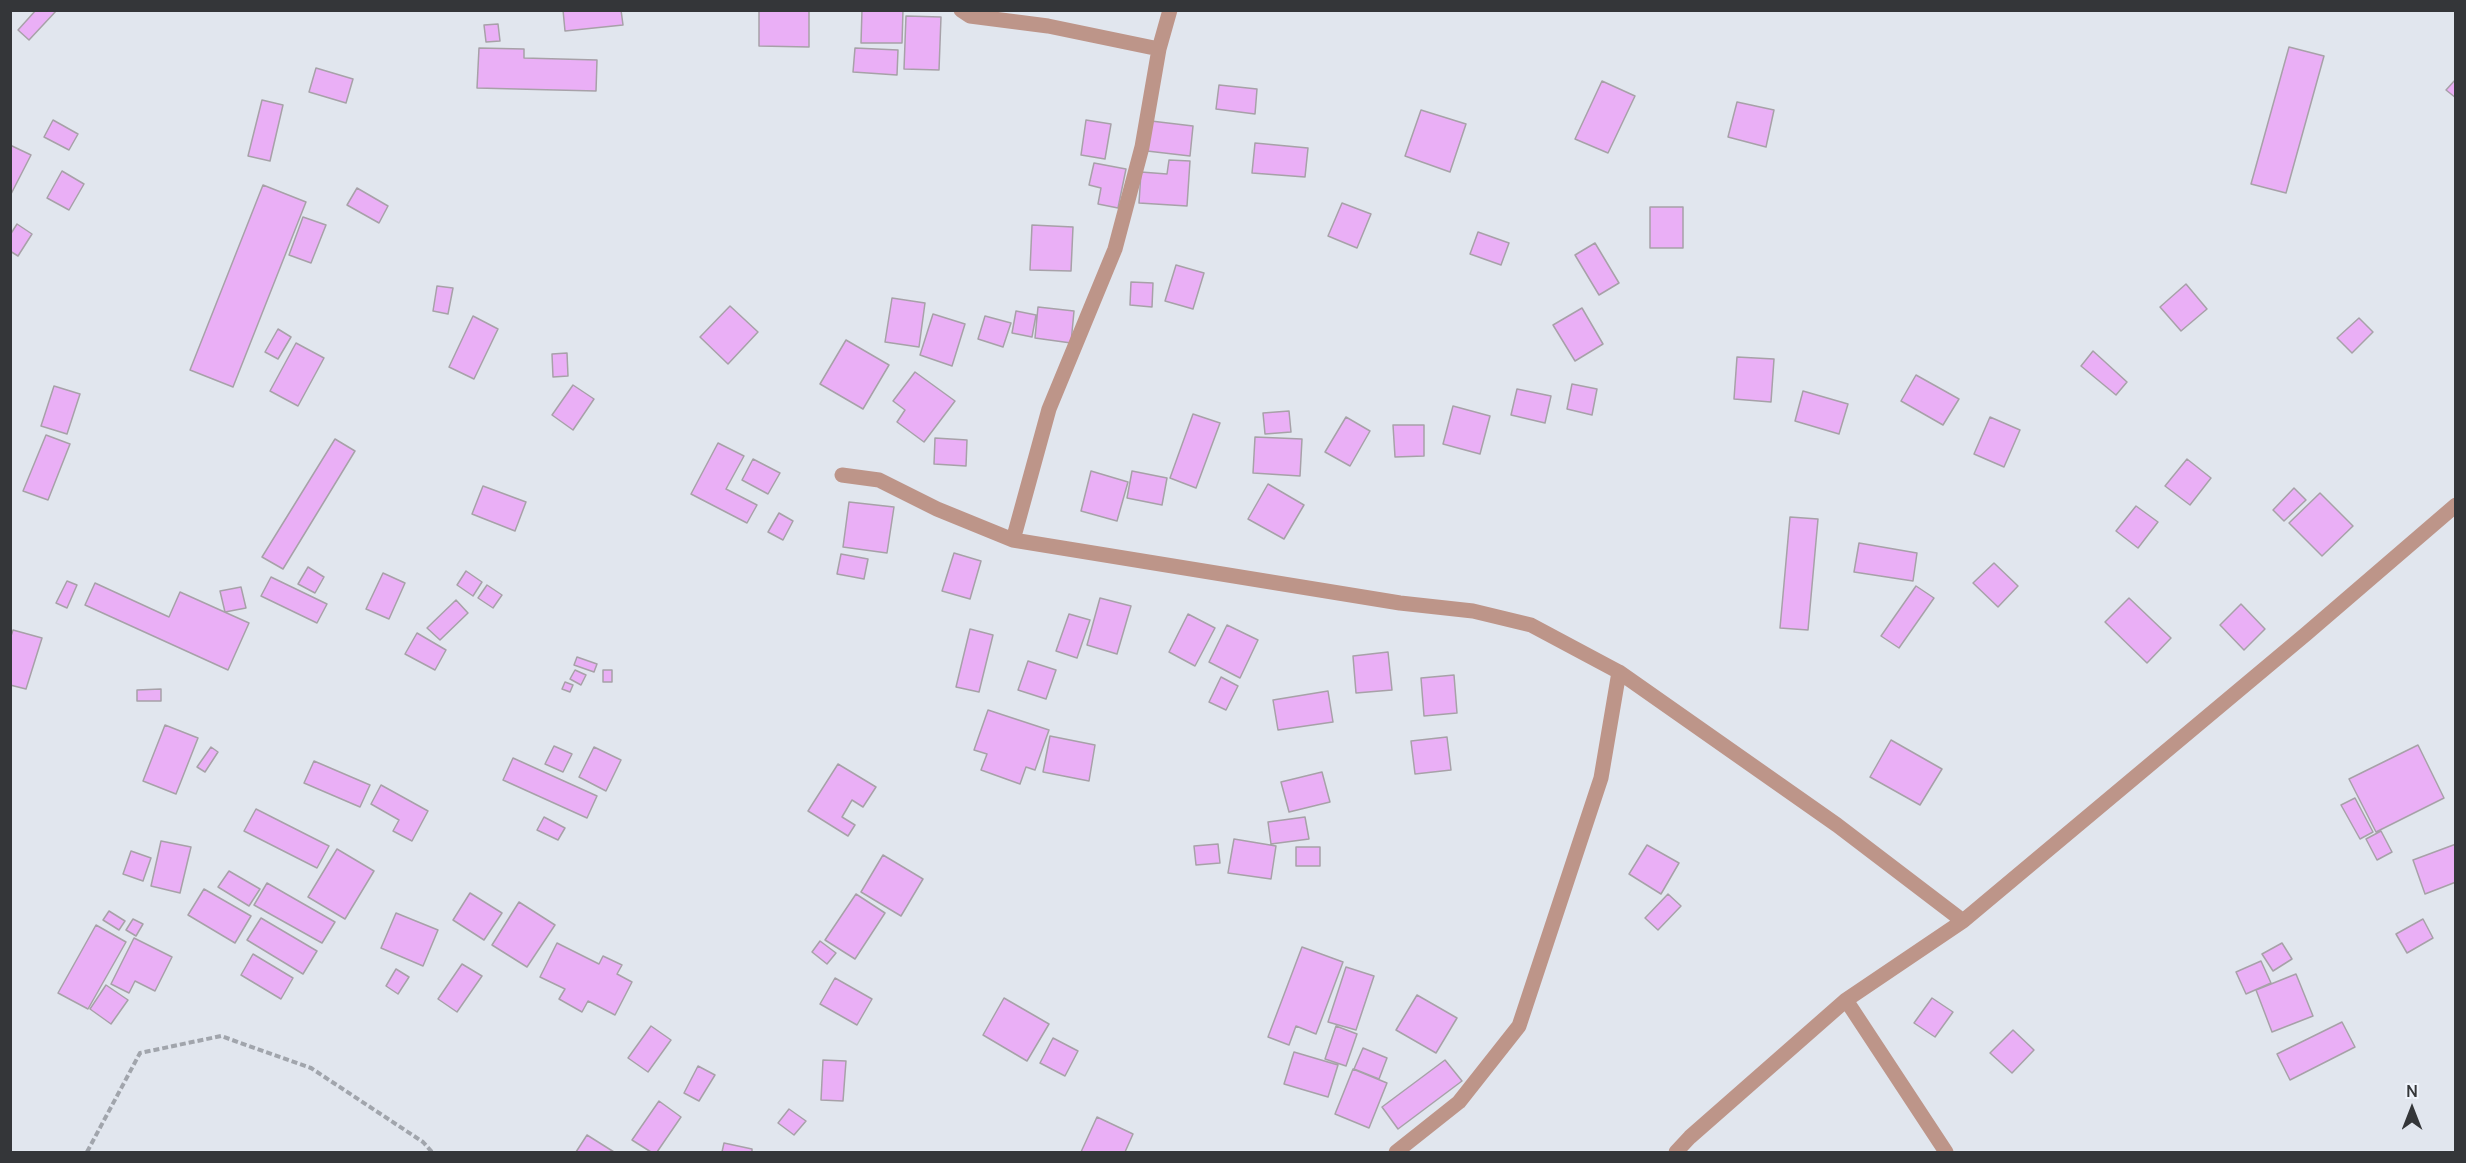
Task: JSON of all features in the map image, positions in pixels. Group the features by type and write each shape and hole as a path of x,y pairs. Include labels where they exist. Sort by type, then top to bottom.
{"street":[{"path":"961,10 970,16 1048,26 1159,49"},
{"path":"1013,540 1049,409 1115,249 1142,147 1159,49 1170,10"},
{"path":"842,475 879,480 937,509 1013,540 1400,603 1473,611 1532,625 1619,672 1838,825 1963,921"},
{"path":"1676,1152 1690,1137 1846,1000 1963,921 2306,634 2456,505"},
{"path":"1396,1152 1459,1102 1519,1026 1602,778 1619,672"},
{"path":"1846,1000 1946,1152"}],"path":[{"path":"87,1152 140,1053 222,1036 311,1068 423,1142 432,1152"}],"building":[{"path":"36,10 57,10 29,40 18,30"},
{"path":"563,10 621,10 623,25 565,31"},
{"path":"759,10 809,10 809,47 759,46"},
{"path":"862,10 903,10 902,43 861,43"},
{"path":"906,16 941,17 939,70 904,69"},
{"path":"498,24 500,41 486,42 484,25"},
{"path":"2289,47 2324,56 2286,193 2251,184"},
{"path":"479,48 524,49 524,58 597,60 596,91 477,88"},
{"path":"855,48 898,50 897,75 853,72"},
{"path":"316,68 353,79 346,103 309,92"},
{"path":"2456,79 2456,98 2446,90"},
{"path":"1602,81 1635,96 1608,153 1575,139"},
{"path":"1219,85 1257,89 1255,114 1216,109"},
{"path":"262,100 283,105 270,161 248,156"},
{"path":"1737,102 1774,110 1766,147 1728,137"},
{"path":"1421,110 1466,124 1450,172 1405,156"},
{"path":"53,120 78,134 69,150 44,137"},
{"path":"1086,120 1111,124 1105,159 1081,155"},
{"path":"1151,121 1193,126 1190,156 1147,151"},
{"path":"1255,143 1308,148 1305,177 1252,173"},
{"path":"10,145 31,155 10,196"},
{"path":"1169,160 1190,161 1187,206 1139,203 1141,172 1167,174"},
{"path":"1094,163 1126,169 1118,208 1098,204 1101,188 1089,185"},
{"path":"62,171 84,184 69,210 47,198"},
{"path":"263,185 306,202 233,387 190,370"},
{"path":"357,188 388,206 379,223 347,205"},
{"path":"1342,203 1371,214 1357,248 1328,236"},
{"path":"1650,207 1683,207 1683,248 1650,248"},
{"path":"303,217 326,225 311,263 289,255"},
{"path":"17,224 32,234 18,256 10,251 10,235"},
{"path":"1032,225 1073,227 1071,271 1030,270"},
{"path":"1478,232 1509,243 1501,265 1470,254"},
{"path":"1595,243 1619,283 1599,295 1575,255"},
{"path":"1176,265 1204,273 1193,309 1165,301"},
{"path":"1131,282 1153,283 1152,307 1130,305"},
{"path":"2186,284 2207,309 2181,331 2160,307"},
{"path":"437,286 453,288 448,314 433,311"},
{"path":"892,298 925,303 919,347 885,342"},
{"path":"730,306 758,332 728,364 700,337"},
{"path":"1038,307 1074,311 1071,343 1035,338"},
{"path":"1582,308 1603,344 1575,361 1553,325"},
{"path":"1016,311 1036,315 1032,337 1012,333"},
{"path":"933,314 965,324 952,366 920,355"},
{"path":"473,316 498,329 474,379 449,367"},
{"path":"985,316 1011,323 1003,347 978,339"},
{"path":"2359,318 2373,332 2352,353 2337,338"},
{"path":"278,329 291,337 278,359 265,352"},
{"path":"846,340 889,365 863,409 820,384"},
{"path":"296,343 324,358 298,406 270,391"},
{"path":"2093,351 2127,382 2116,395 2081,366"},
{"path":"567,353 568,376 553,377 552,354"},
{"path":"1737,357 1774,359 1771,402 1734,399"},
{"path":"915,372 955,401 924,442 897,422 905,410 893,401"},
{"path":"1916,375 1959,399 1943,425 1901,401"},
{"path":"1572,384 1597,389 1592,415 1567,409"},
{"path":"573,385 594,399 573,430 552,415"},
{"path":"54,386 80,394 67,434 41,426"},
{"path":"1517,389 1551,396 1545,423 1511,415"},
{"path":"1803,391 1848,404 1839,434 1795,421"},
{"path":"1453,406 1490,416 1480,454 1443,444"},
{"path":"1289,411 1291,432 1265,434 1263,413"},
{"path":"1193,414 1220,423 1196,488 1170,478"},
{"path":"1346,417 1370,431 1350,466 1325,452"},
{"path":"1990,417 2020,430 2004,467 1974,454"},
{"path":"1393,425 1424,425 1424,456 1395,457"},
{"path":"46,435 70,444 48,500 23,491"},
{"path":"1255,437 1302,439 1300,476 1253,473"},
{"path":"935,438 967,440 966,466 934,464"},
{"path":"335,439 355,451 283,569 262,557"},
{"path":"718,443 744,456 726,489 757,505 747,523 691,494"},
{"path":"753,459 780,473 768,494 742,480"},
{"path":"2187,459 2211,478 2190,505 2165,486"},
{"path":"1091,471 1128,482 1117,521 1081,511"},
{"path":"1132,471 1167,478 1162,505 1127,498"},
{"path":"1268,484 1304,505 1284,539 1248,519"},
{"path":"483,486 526,502 515,531 472,514"},
{"path":"2294,488 2306,500 2284,521 2273,510"},
{"path":"2320,493 2353,526 2322,556 2289,523"},
{"path":"849,502 894,507 887,553 843,547"},
{"path":"2136,506 2158,522 2138,548 2116,531"},
{"path":"779,513 793,521 783,540 768,532"},
{"path":"1790,517 1818,519 1808,630 1780,628"},
{"path":"1859,543 1917,553 1913,581 1854,572"},
{"path":"954,553 981,561 970,599 942,591"},
{"path":"841,554 868,559 864,579 837,574"},
{"path":"1994,563 2018,586 1998,607 1973,583"},
{"path":"308,567 324,577 315,593 298,584"},
{"path":"466,571 482,582 473,596 457,585"},
{"path":"383,573 405,583 389,619 366,609"},
{"path":"271,577 327,604 317,623 261,596"},
{"path":"67,581 77,585 67,608 56,603"},
{"path":"95,583 169,617 180,592 249,623 228,670 85,605"},
{"path":"487,585 502,595 493,608 478,598"},
{"path":"1916,586 1934,598 1899,648 1881,636"},
{"path":"241,587 246,608 225,612 220,591"},
{"path":"1100,598 1131,606 1117,654 1087,645"},
{"path":"2129,598 2171,638 2147,663 2105,622"},
{"path":"456,600 468,613 440,640 427,628"},
{"path":"2241,604 2265,629 2244,650 2220,625"},
{"path":"1069,614 1090,620 1077,658 1056,651"},
{"path":"1188,614 1215,628 1195,666 1169,652"},
{"path":"1227,625 1258,640 1240,678 1209,662"},
{"path":"970,629 993,635 979,692 956,687"},
{"path":"13,630 42,638 26,689 10,685 10,639"},
{"path":"417,633 446,650 435,670 405,654"},
{"path":"1388,652 1392,690 1356,693 1353,656"},
{"path":"577,657 597,664 594,672 574,665"},
{"path":"1028,661 1056,670 1046,699 1018,690"},
{"path":"575,670 586,675 581,685 570,679"},
{"path":"603,670 612,670 612,682 603,682"},
{"path":"1454,675 1457,713 1424,716 1421,678"},
{"path":"1221,677 1238,686 1226,710 1209,702"},
{"path":"565,682 573,685 570,692 562,689"},
{"path":"161,689 161,701 137,701 137,690"},
{"path":"1328,691 1333,722 1278,730 1273,700"},
{"path":"988,710 1049,730 1035,770 1026,767 1020,784 981,770 987,754 974,750"},
{"path":"165,725 198,738 176,794 143,781"},
{"path":"1050,736 1095,745 1089,781 1043,772"},
{"path":"1447,737 1451,770 1415,774 1411,741"},
{"path":"1891,740 1942,769 1920,805 1870,777"},
{"path":"2418,745 2444,798 2376,832 2349,779"},
{"path":"554,746 572,754 563,772 545,764"},
{"path":"211,747 218,752 205,772 197,767"},
{"path":"594,747 621,760 606,791 579,777"},
{"path":"513,758 597,796 587,818 503,780"},
{"path":"314,761 370,785 360,807 304,783"},
{"path":"838,764 876,787 863,807 852,800 842,817 855,825 848,836 808,811"},
{"path":"1322,772 1330,802 1289,812 1281,782"},
{"path":"381,785 428,811 412,841 393,831 399,820 371,804"},
{"path":"2355,798 2373,832 2360,839 2341,805"},
{"path":"256,809 329,846 317,868 244,831"},
{"path":"544,817 565,828 558,840 537,830"},
{"path":"1305,817 1309,839 1271,844 1268,822"},
{"path":"2381,831 2392,852 2377,860 2366,839"},
{"path":"1234,839 1276,846 1271,879 1228,873"},
{"path":"161,841 191,847 180,893 151,886"},
{"path":"1218,844 1220,863 1196,865 1194,846"},
{"path":"2456,844 2456,882 2425,894 2413,860"},
{"path":"1647,845 1679,863 1661,894 1629,874"},
{"path":"1296,847 1320,847 1320,866 1296,866"},
{"path":"337,849 374,871 345,919 308,897"},
{"path":"131,851 151,858 143,881 123,874"},
{"path":"883,855 923,879 901,916 861,892"},
{"path":"229,871 260,889 249,906 218,887"},
{"path":"267,883 335,922 322,943 254,905"},
{"path":"204,889 251,916 235,943 188,915"},
{"path":"470,893 502,913 484,940 453,920"},
{"path":"856,894 885,913 855,959 825,940"},
{"path":"1668,894 1681,906 1658,930 1645,918"},
{"path":"519,902 555,925 527,967 492,945"},
{"path":"109,911 125,921 119,930 103,920"},
{"path":"396,913 438,930 423,966 381,948"},
{"path":"261,918 317,951 303,974 247,940"},
{"path":"133,919 143,924 136,936 126,930"},
{"path":"2423,919 2433,938 2407,953 2396,934"},
{"path":"96,925 126,942 88,1009 58,993"},
{"path":"134,938 172,957 155,991 135,981 129,993 111,984"},
{"path":"820,941 836,953 827,964 812,952"},
{"path":"557,943 599,964 603,956 622,965 617,974 632,982 615,1015 588,1001 582,1012 559,999 565,989 540,977"},
{"path":"2282,943 2292,959 2273,971 2262,954"},
{"path":"1302,947 1343,962 1316,1034 1296,1026 1289,1045 1268,1037"},
{"path":"253,954 293,978 281,999 241,975"},
{"path":"2261,961 2271,983 2246,994 2236,972"},
{"path":"462,964 482,976 457,1012 438,999"},
{"path":"1346,967 1374,976 1356,1030 1328,1022"},
{"path":"396,969 409,977 398,994 386,986"},
{"path":"2296,974 2313,1016 2272,1032 2256,990"},
{"path":"835,978 872,999 857,1025 820,1004"},
{"path":"106,985 128,1000 111,1024 90,1009"},
{"path":"1417,995 1457,1018 1436,1053 1396,1030"},
{"path":"1004,998 1049,1024 1027,1061 983,1035"},
{"path":"1932,998 1953,1012 1935,1037 1914,1023"},
{"path":"2342,1022 2355,1047 2290,1080 2277,1054"},
{"path":"651,1026 671,1040 648,1072 628,1058"},
{"path":"1336,1026 1357,1034 1346,1066 1325,1059"},
{"path":"2013,1030 2034,1050 2012,1073 1990,1053"},
{"path":"1053,1038 1078,1051 1065,1076 1040,1063"},
{"path":"1363,1048 1387,1058 1379,1079 1354,1069"},
{"path":"1294,1052 1338,1065 1328,1097 1284,1084"},
{"path":"823,1060 846,1061 843,1101 821,1100"},
{"path":"1445,1060 1462,1081 1398,1129 1382,1107"},
{"path":"698,1066 715,1075 699,1101 684,1093"},
{"path":"1353,1069 1387,1083 1369,1128 1335,1114"},
{"path":"659,1101 681,1117 657,1152 651,1152 632,1140"},
{"path":"789,1109 806,1121 794,1135 778,1123"},
{"path":"1097,1117 1133,1134 1125,1152 1081,1152"},
{"path":"587,1135 614,1152 576,1152"},
{"path":"724,1143 752,1149 752,1152 722,1152"}]}
